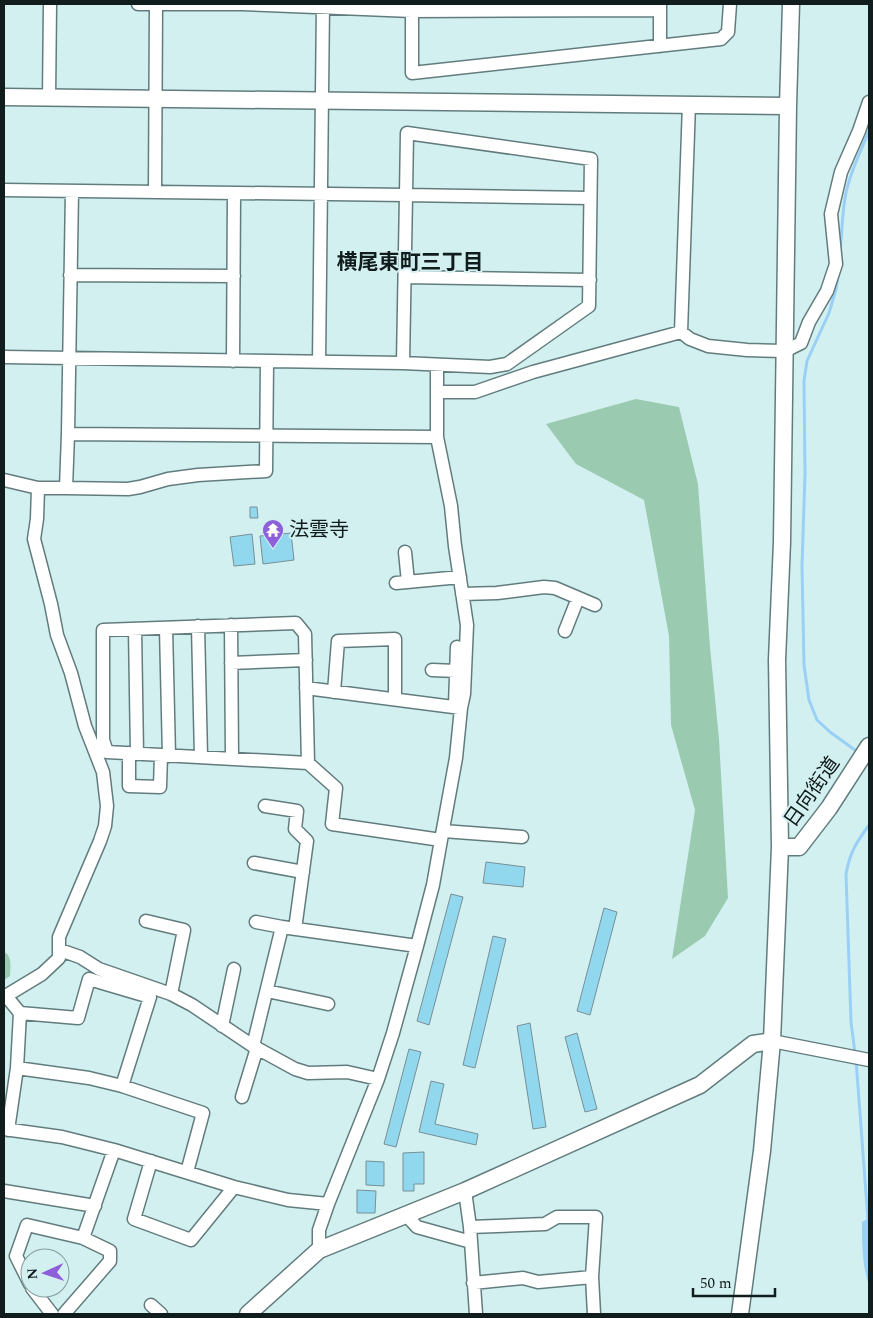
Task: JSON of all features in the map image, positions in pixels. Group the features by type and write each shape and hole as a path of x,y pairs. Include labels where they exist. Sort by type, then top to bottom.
{"street":[{"path":"49,98 50,4"},
{"path":"138,4 660,7 660,46"},
{"path":"155,192 156,4"},
{"path":"412,7 412,74 721,39 728,32 730,4"},
{"path":"740,1314 762,1151 772,1041 780,847 777,660 782,542 791,4"},
{"path":"318,362 323,5"},
{"path":"4,97 788,106"},
{"path":"682,332 690,339 708,346 747,350 785,351 801,344 810,322 828,291 836,264 831,214 841,172 869,102"},
{"path":"682,332 689,104"},
{"path":"4,357 403,363 490,367 507,364 589,306 591,159 407,133 403,363"},
{"path":"4,190 590,198"},
{"path":"66,488 72,191"},
{"path":"234,193 234,361"},
{"path":"70,275 234,276"},
{"path":"405,277 590,280"},
{"path":"437,392 475,392 533,372 682,332"},
{"path":"4,480 38,488 128,489 168,479 198,475 266,471 267,361"},
{"path":"437,365 437,437 451,506 467,625 466,677 458,708"},
{"path":"68,434 437,437"},
{"path":"38,488 34,539 57,635 71,673 85,726 103,772 107,806 105,826 100,840 59,937 60,950 58,958 42,974 5,997 20,1013 78,1018 89,979 150,997 122,1086"},
{"path":"405,552 402,582 460,577"},
{"path":"462,594 497,593 544,587 555,588 595,605"},
{"path":"565,631 578,598"},
{"path":"308,763 305,634 296,623 103,630 103,740 107,752 308,763 336,788 332,824 442,836 522,837"},
{"path":"231,625 232,759"},
{"path":"198,626 201,757"},
{"path":"135,629 133,754 129,786 160,787 165,755 166,628"},
{"path":"334,692 338,641 395,640 395,699"},
{"path":"319,1250 319,1230 378,1079 393,1033 433,884 456,758 458,708 457,647"},
{"path":"231,663 306,660"},
{"path":"432,670 456,671"},
{"path":"306,688 458,708"},
{"name":"日向街道","path":"780,847 799,847 829,808 869,746"},
{"path":"265,806 296,811 295,829 307,841 295,929"},
{"path":"254,863 303,872"},
{"path":"146,921 184,930 171,994"},
{"path":"256,922 417,946"},
{"path":"242,1096 282,927"},
{"path":"60,950 80,957 99,968 171,994 192,1004 255,1047 295,1069 308,1073 347,1072 378,1079"},
{"path":"222,1026 234,969"},
{"path":"267,991 328,1004"},
{"path":"20,1013 17,1068 6,1129 62,1137 114,1150 234,1187 288,1200 328,1204"},
{"path":"248,1314 319,1250 465,1191 700,1085 753,1044 772,1041 869,1060"},
{"path":"17,1068 88,1078 122,1086 203,1113 186,1172"},
{"path":"84,1238 114,1150"},
{"path":"151,1161 134,1219 191,1240 234,1187"},
{"path":"4,1191 95,1206"},
{"path":"465,1191 470,1227 476,1314"},
{"path":"406,1214 417,1227 471,1242"},
{"path":"470,1227 545,1224 557,1217 596,1217 592,1277 594,1314"},
{"path":"20,1264 16,1256 27,1224 84,1238 110,1251 110,1261 64,1314"},
{"path":"473,1283 523,1278 538,1282 592,1277"},
{"path":"40,1298 52,1314"},
{"path":"150,1305 161,1314"}],"green space":[{"path":"636,399 679,407 698,484 719,739 728,898 705,936 672,959 695,810 671,725 669,636 644,500 576,464 546,424"},
{"path":"4,952 10,959 10,976 4,980"}],"water":[{"path":"869,1218 869,1286 862,1246 862,1222"}],"building":[{"path":"250,507 257,507 258,518 250,518"},
{"path":"291,533 294,560 263,564 260,536"},
{"path":"252,534 255,564 234,566 230,537"},
{"path":"486,862 525,867 523,887 483,883"},
{"path":"451,894 463,897 429,1025 417,1021"},
{"path":"604,908 617,912 590,1015 577,1011"},
{"path":"493,936 506,939 475,1068 463,1065"},
{"path":"530,1023 546,1127 533,1129 517,1026"},
{"path":"577,1033 597,1109 585,1112 565,1037"},
{"path":"409,1049 421,1052 396,1147 384,1144"},
{"path":"431,1081 444,1084 435,1124 478,1134 476,1145 419,1132"},
{"path":"424,1152 424,1184 414,1184 414,1191 403,1191 403,1153"},
{"path":"366,1161 384,1162 384,1186 366,1185"},
{"path":"357,1190 376,1191 375,1213 357,1213"}],"waterway":[{"path":"840,252 847,189 869,131"},
{"path":"838,276 829,313 807,361 804,381 805,474 802,566 804,665 809,700 817,720 859,753"},
{"path":"855,1053 851,1022 846,874 854,848 869,825"},
{"path":"856,1060 868,1220"}],"place":[{"name":"法雲寺","path":"273,549"}],"district":[{"name":"横尾東町三丁目","path":"410,263"}]}
